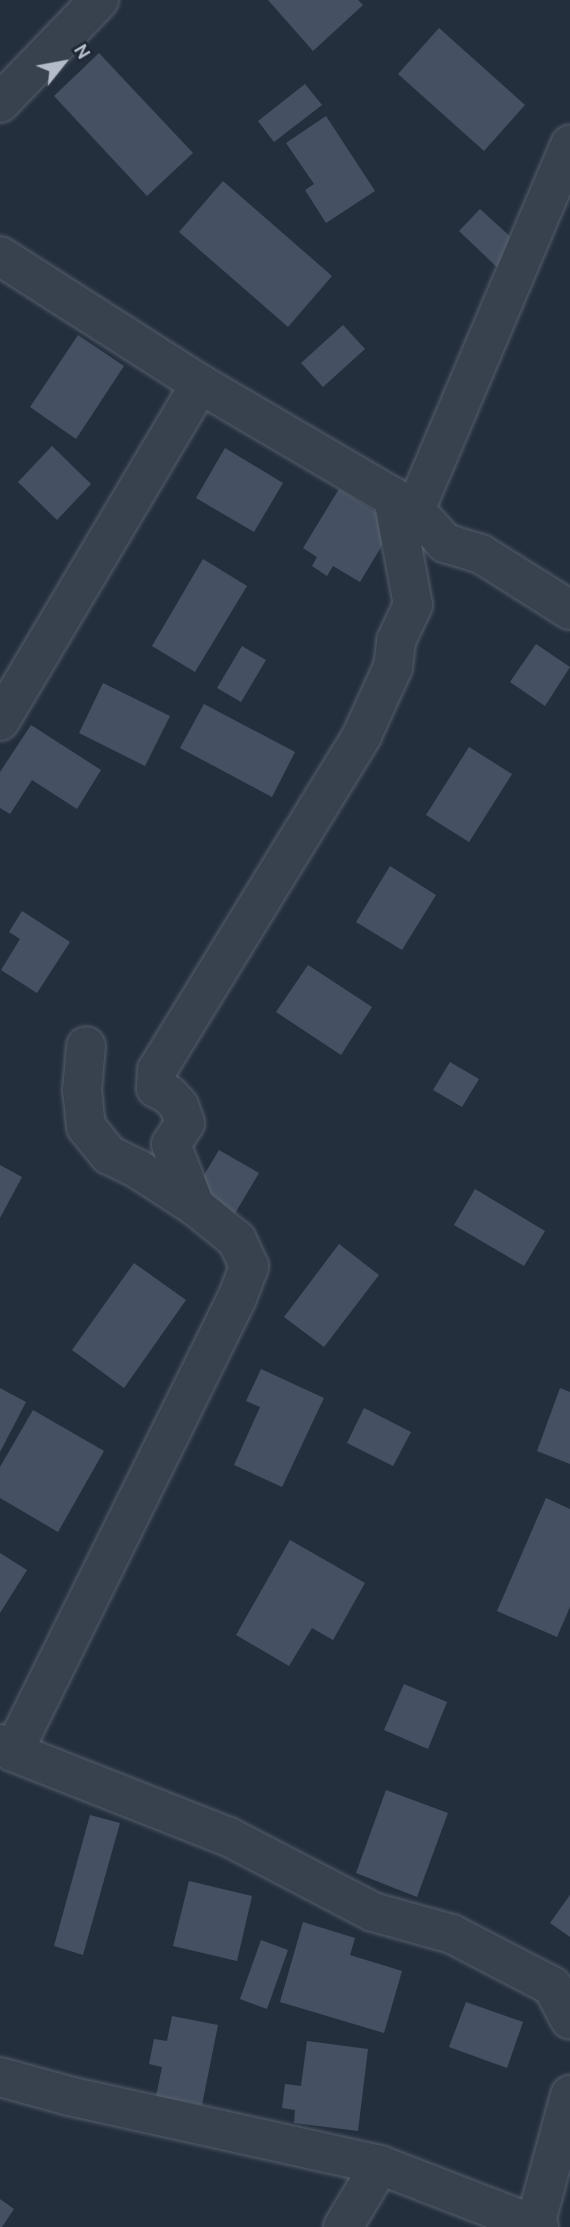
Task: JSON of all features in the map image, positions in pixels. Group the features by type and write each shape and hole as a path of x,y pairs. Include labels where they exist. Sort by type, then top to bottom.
{"street":[{"path":"0,103 99,0"},
{"path":"195,1206 171,1144 185,1123 178,1106 169,1095 156,1088 157,1070 362,735 393,667 396,641 413,605 404,503 570,144"},
{"path":"0,256 200,384 404,503 445,543 481,554 570,610"},
{"path":"0,721 200,384"},
{"path":"86,1046 82,1090 86,1127 109,1156 138,1169 195,1206 237,1240 249,1266 237,1298 6,1748 229,1838 373,1912 452,1934 552,1986 570,2020"},
{"path":"0,2077 69,2096 380,2165 537,2226 570,2095"},
{"path":"343,2227 380,2165"}],"building":[{"path":"268,0 358,0 363,5 313,51"},
{"path":"439,28 525,105 484,151 398,74"},
{"path":"99,53 193,153 147,196 54,96"},
{"path":"305,84 322,105 274,142 258,121"},
{"path":"326,116 375,191 326,223 305,190 314,184 286,143"},
{"path":"223,181 332,276 288,327 179,232"},
{"path":"480,209 524,249 502,272 459,231"},
{"path":"343,325 365,349 323,387 301,363"},
{"path":"78,335 124,366 76,439 30,407"},
{"path":"52,446 91,484 57,520 18,482"},
{"path":"225,448 283,483 254,532 196,498"},
{"path":"339,489 395,524 360,582 333,566 327,576 312,566 317,557 303,548"},
{"path":"203,559 247,586 195,672 152,646"},
{"path":"536,644 570,667 545,706 510,682"},
{"path":"242,646 266,660 241,702 217,688"},
{"path":"103,683 170,716 145,766 79,733"},
{"path":"204,704 295,752 272,797 180,748"},
{"path":"31,725 101,770 77,809 32,780 10,814 0,808 0,772"},
{"path":"469,747 512,774 469,842 426,815"},
{"path":"390,866 436,895 402,950 356,922"},
{"path":"22,911 70,942 37,993 1,970 20,939 9,932"},
{"path":"308,965 372,1007 341,1055 276,1012"},
{"path":"450,1062 479,1079 462,1107 433,1090"},
{"path":"219,1150 259,1173 234,1215 195,1190"},
{"path":"0,1165 22,1177 0,1218"},
{"path":"475,1189 545,1231 524,1266 454,1225"},
{"path":"339,1244 379,1275 324,1347 284,1317"},
{"path":"134,1263 186,1300 124,1388 72,1350"},
{"path":"261,1369 324,1398 282,1487 234,1465 260,1407 246,1401"},
{"path":"0,1388 26,1402 0,1452"},
{"path":"560,1388 570,1392 570,1464 537,1451"},
{"path":"364,1408 411,1432 393,1466 347,1443"},
{"path":"33,1410 104,1451 58,1532 0,1498 0,1467"},
{"path":"546,1498 570,1509 570,1607 557,1637 497,1611"},
{"path":"290,1540 365,1583 333,1640 312,1628 289,1666 236,1635"},
{"path":"0,1553 27,1570 0,1613"},
{"path":"404,1684 447,1702 428,1749 384,1730"},
{"path":"386,1790 448,1813 417,1897 356,1873"},
{"path":"90,1815 120,1823 83,1955 54,1946"},
{"path":"189,1881 252,1896 237,1961 173,1946"},
{"path":"570,1895 570,1937 550,1923"},
{"path":"303,1922 355,1938 350,1955 402,1971 384,2033 280,2002"},
{"path":"261,1940 288,1950 267,2009 240,1999"},
{"path":"466,2002 523,2022 507,2068 449,2047"},
{"path":"172,2016 218,2025 202,2105 156,2096 162,2067 149,2064 154,2039 167,2041"},
{"path":"307,2041 368,2049 358,2131 294,2123 295,2110 282,2108 285,2084 301,2086"},
{"path":"0,2199 14,2209 2,2227 0,2227"}]}
